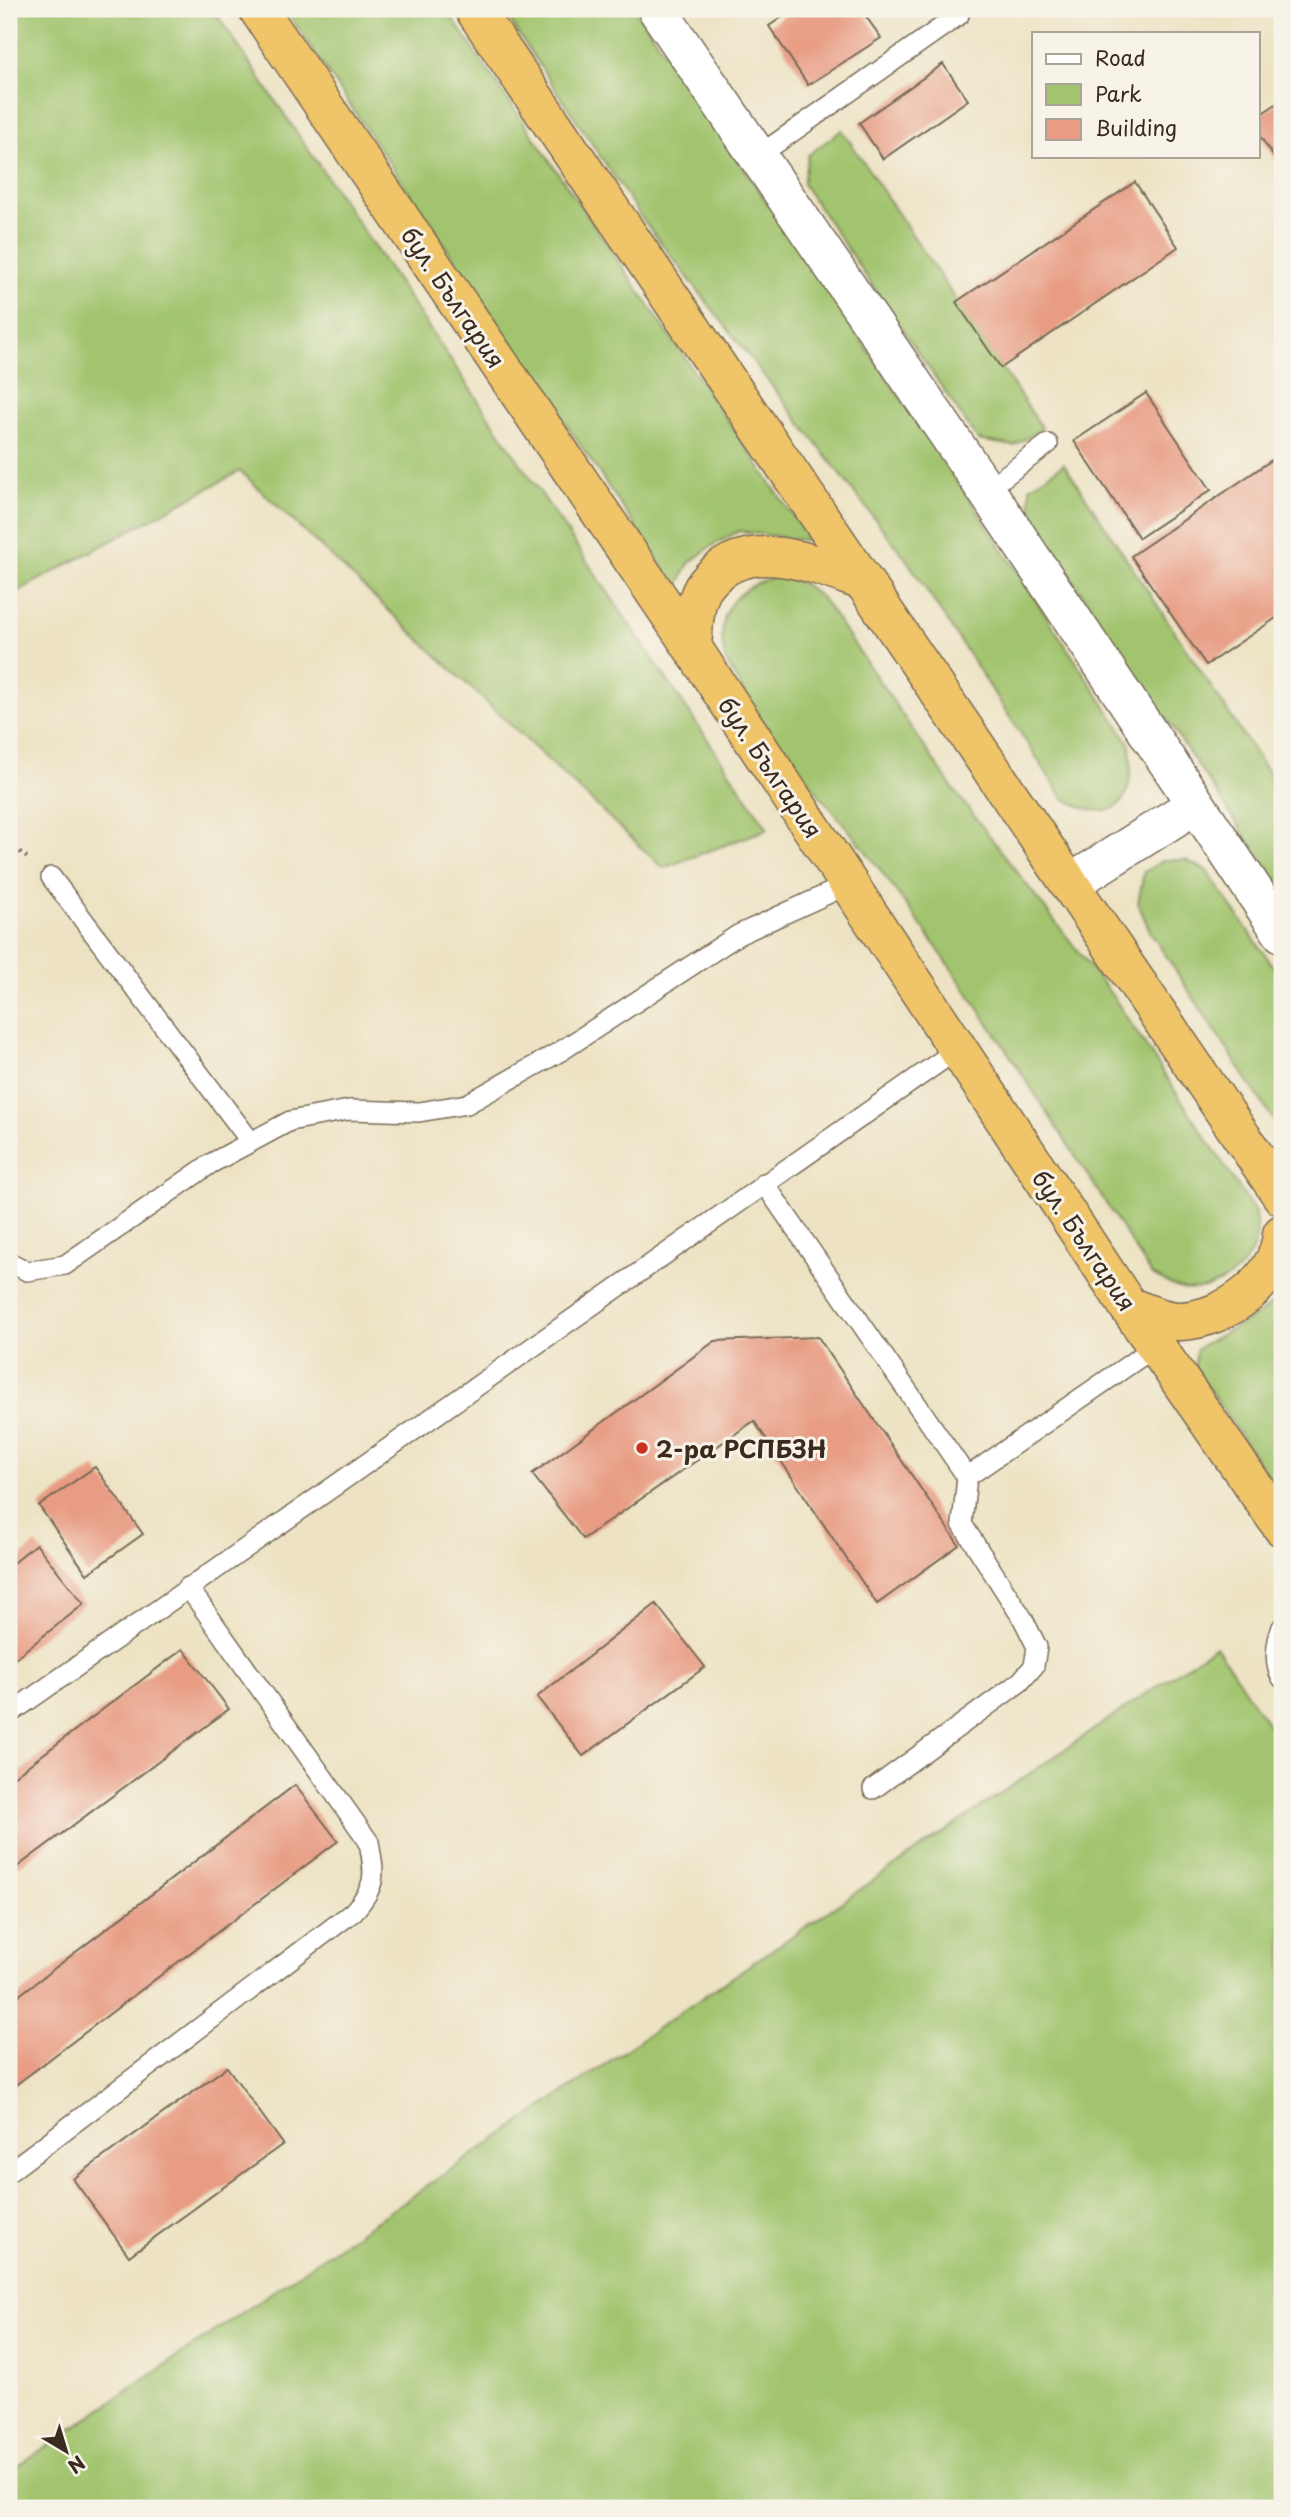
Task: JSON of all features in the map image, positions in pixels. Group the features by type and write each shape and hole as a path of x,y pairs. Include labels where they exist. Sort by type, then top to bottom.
{"highway":[{"name":"бул. България","path":"258,9 692,647 1128,1306 1282,1527"},
{"path":"474,9 1072,883 1282,1196"},
{"path":"692,647 696,608 705,584 724,567 748,557 777,554 863,581"},
{"path":"1128,1306 1155,1316 1181,1321 1217,1312 1241,1299 1266,1276 1281,1247 1282,1234"}],"street":[{"path":"657,9 986,490 1282,933"},
{"path":"1072,883 1195,805"}],"lane":[{"path":"758,156 959,15"},
{"path":"986,490 1048,444"},
{"path":"51,877 251,1142"},
{"path":"9,1262 27,1271 65,1265 209,1164 290,1121 349,1110 419,1112 467,1104 561,1051 737,935 849,884"},
{"path":"9,1714 958,1049"},
{"path":"764,1184 967,1477 962,1524 1028,1628 1037,1647 1034,1666 1020,1682 873,1788"},
{"path":"967,1477 1156,1346"},
{"path":"9,2172 353,1912 370,1894 374,1872 369,1842 188,1587"},
{"path":"1282,1627 1277,1639 1278,1671 1282,1678"}],"green space":[{"path":"9,9 213,9 768,829 663,868 240,471 9,596"},
{"path":"285,9 446,9 810,541 739,531 710,547 689,563 677,588"},
{"path":"502,9 635,9 971,501 1130,744 1130,780 1120,804 1098,811 1063,798 906,559 641,217"},
{"path":"842,130 1042,428 1014,446 978,440 803,184 808,155"},
{"path":"1064,464 1282,794 1282,890 1031,518 1030,487"},
{"path":"779,576 802,583 822,598 954,790 1114,998 1255,1212 1257,1236 1252,1251 1238,1270 1228,1278 1206,1288 1182,1289 1152,1275 1019,1069 915,917 860,844 786,754 753,707 725,658 723,624 726,612 741,593 764,580"},
{"path":"1164,860 1186,860 1206,870 1282,979 1282,1133 1151,933 1138,904 1144,872"},
{"path":"1282,1294 1282,1497 1195,1368 1196,1350 1252,1318"},
{"path":"1216,1646 1282,1746 1282,2508 9,2508 9,2472"}],"building":[{"path":"794,9 875,9 865,15 881,38 808,85 769,26"},
{"path":"943,64 968,100 883,159 859,123"},
{"path":"1282,100 1282,170 1260,136 1260,115"},
{"path":"1135,182 1178,247 1001,368 956,302"},
{"path":"1146,393 1211,490 1139,538 1074,441"},
{"path":"1282,453 1282,614 1206,665 1131,556"},
{"name":"2-ра РСПБЗН","path":"818,1337 959,1545 877,1604 754,1421 583,1539 532,1474 715,1341"},
{"path":"95,1467 143,1534 87,1574 39,1506"},
{"path":"36,1544 84,1604 9,1663 9,1566"},
{"path":"656,1604 705,1667 583,1756 537,1697"},
{"path":"183,1649 229,1709 9,1873 9,1780"},
{"path":"295,1785 338,1841 9,2090 9,2003"},
{"path":"227,2067 283,2144 129,2256 73,2179"}],"place":[{"name":"2-ра РСПБЗН","path":"642,1448"}]}
